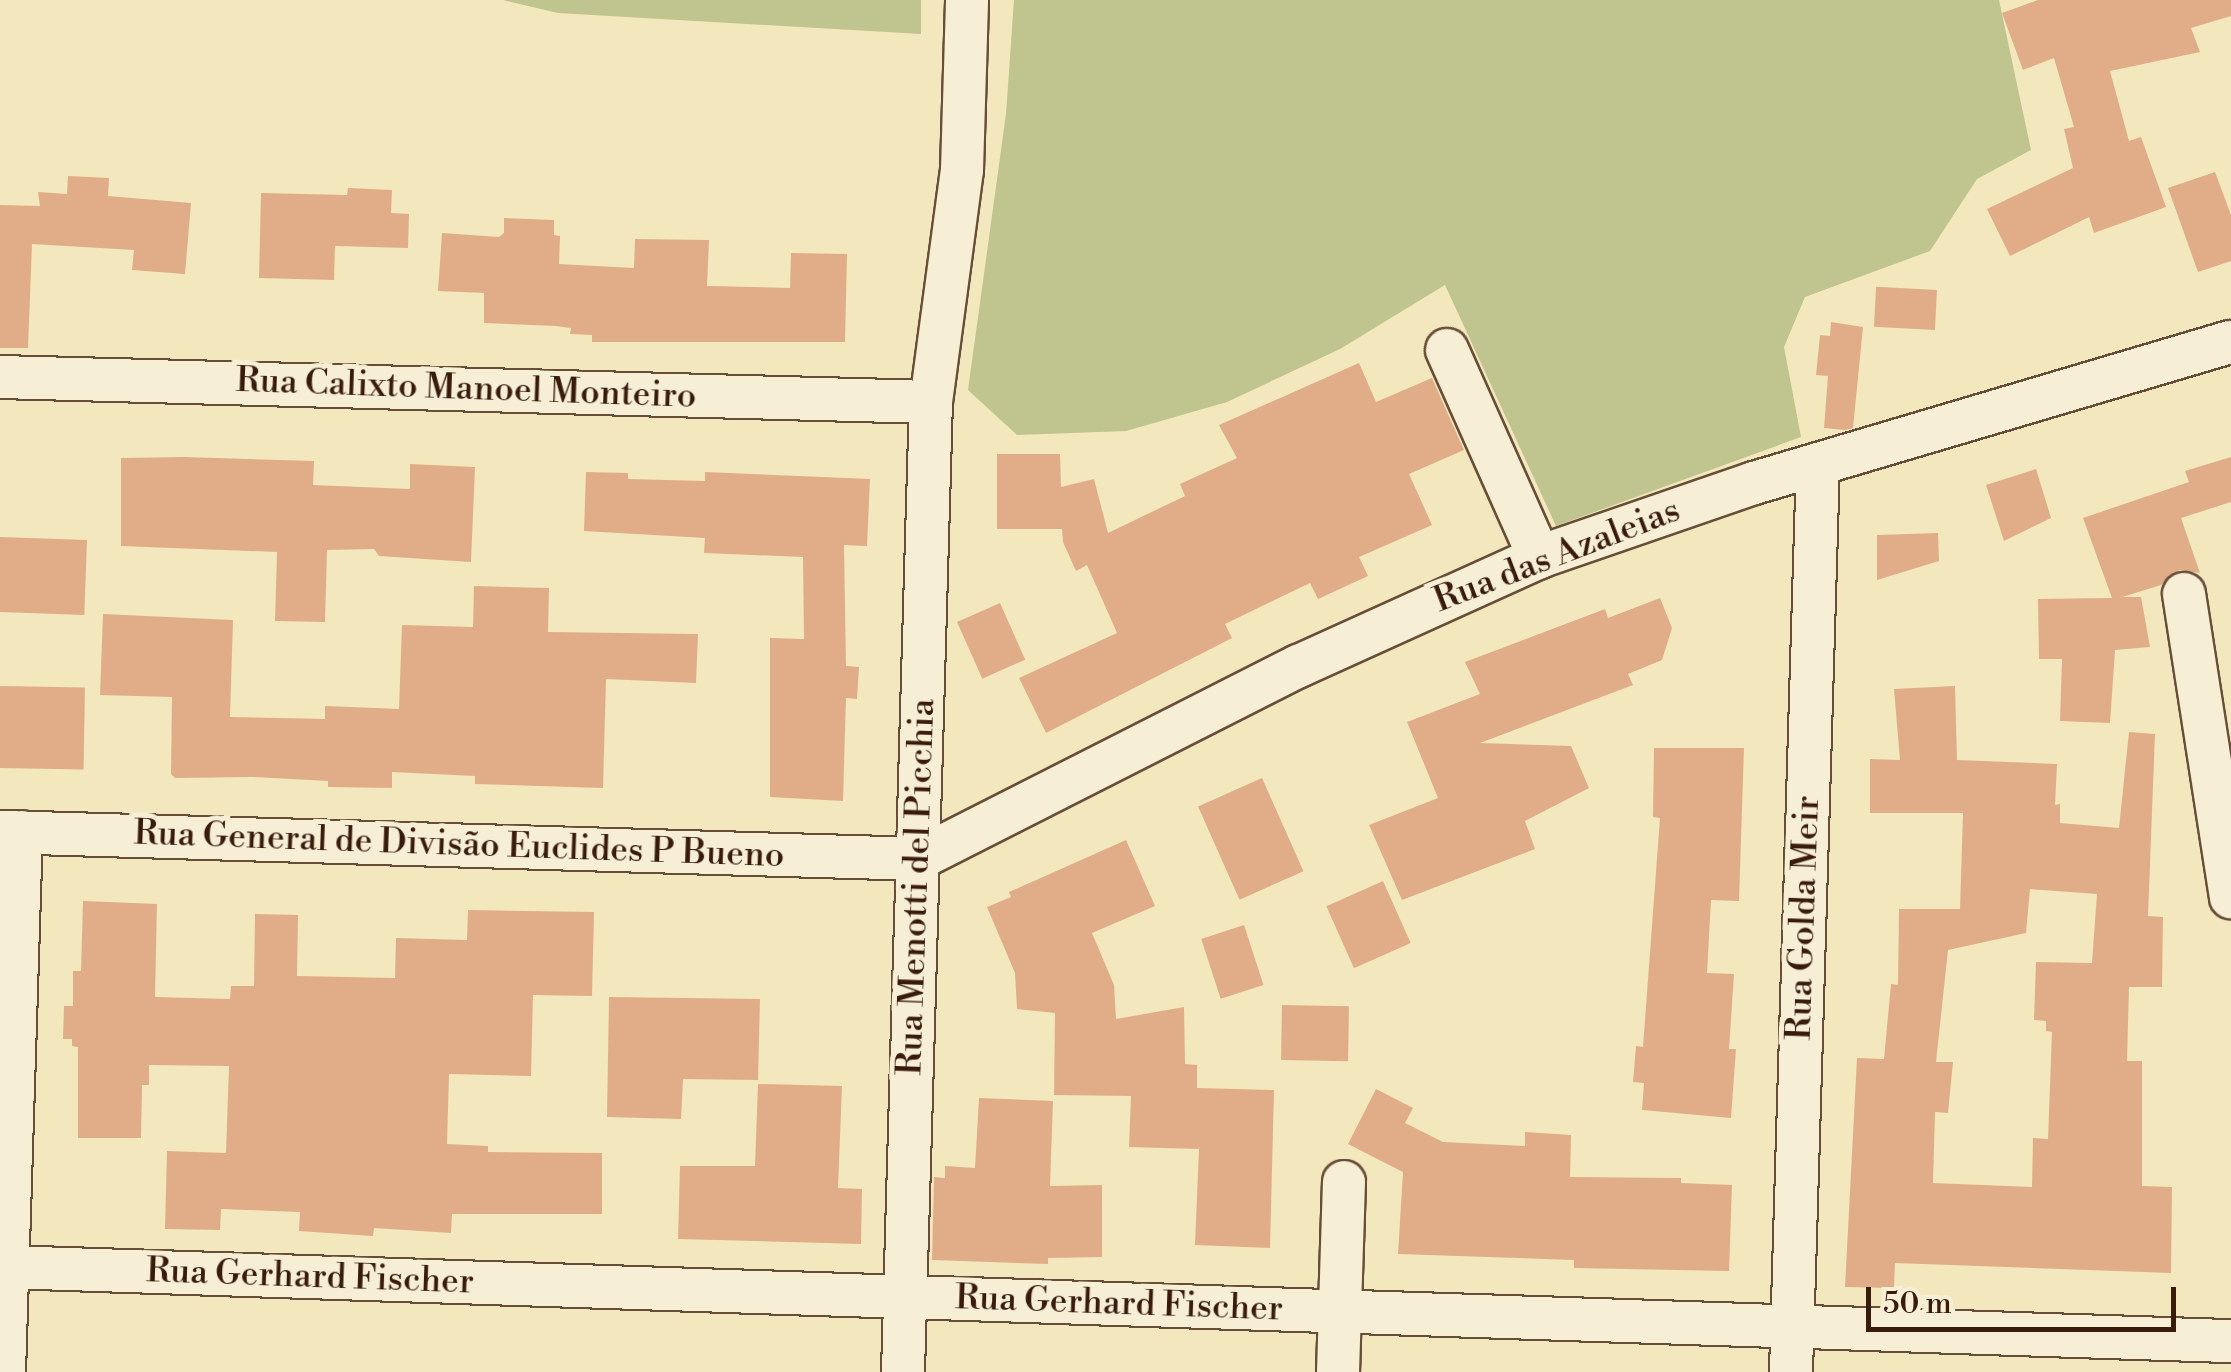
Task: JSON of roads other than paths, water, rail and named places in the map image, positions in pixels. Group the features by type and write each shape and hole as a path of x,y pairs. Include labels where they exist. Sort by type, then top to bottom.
{"street":[{"name":"Rua Menotti del Picchia","path":"902,1372 931,402 962,170 967,0"},
{"name":"Rua das Azaleias","path":"918,859 1299,666 1540,557 1818,464 2231,342"},
{"path":"1447,350 1540,557"},
{"name":"Rua Calixto Manoel Monteiro","path":"0,377 931,402"},
{"name":"Rua Golda Meir","path":"1791,1372 1818,464"},
{"path":"2184,594 2231,898"},
{"path":"4,1372 10,832"},
{"name":"Rua General de Divisão Euclides P Bueno","path":"10,832 918,859"},
{"path":"1338,1372 1344,1182"},
{"name":"Rua Gerhard Fischer","path":"8,1267 2231,1340"}]}
